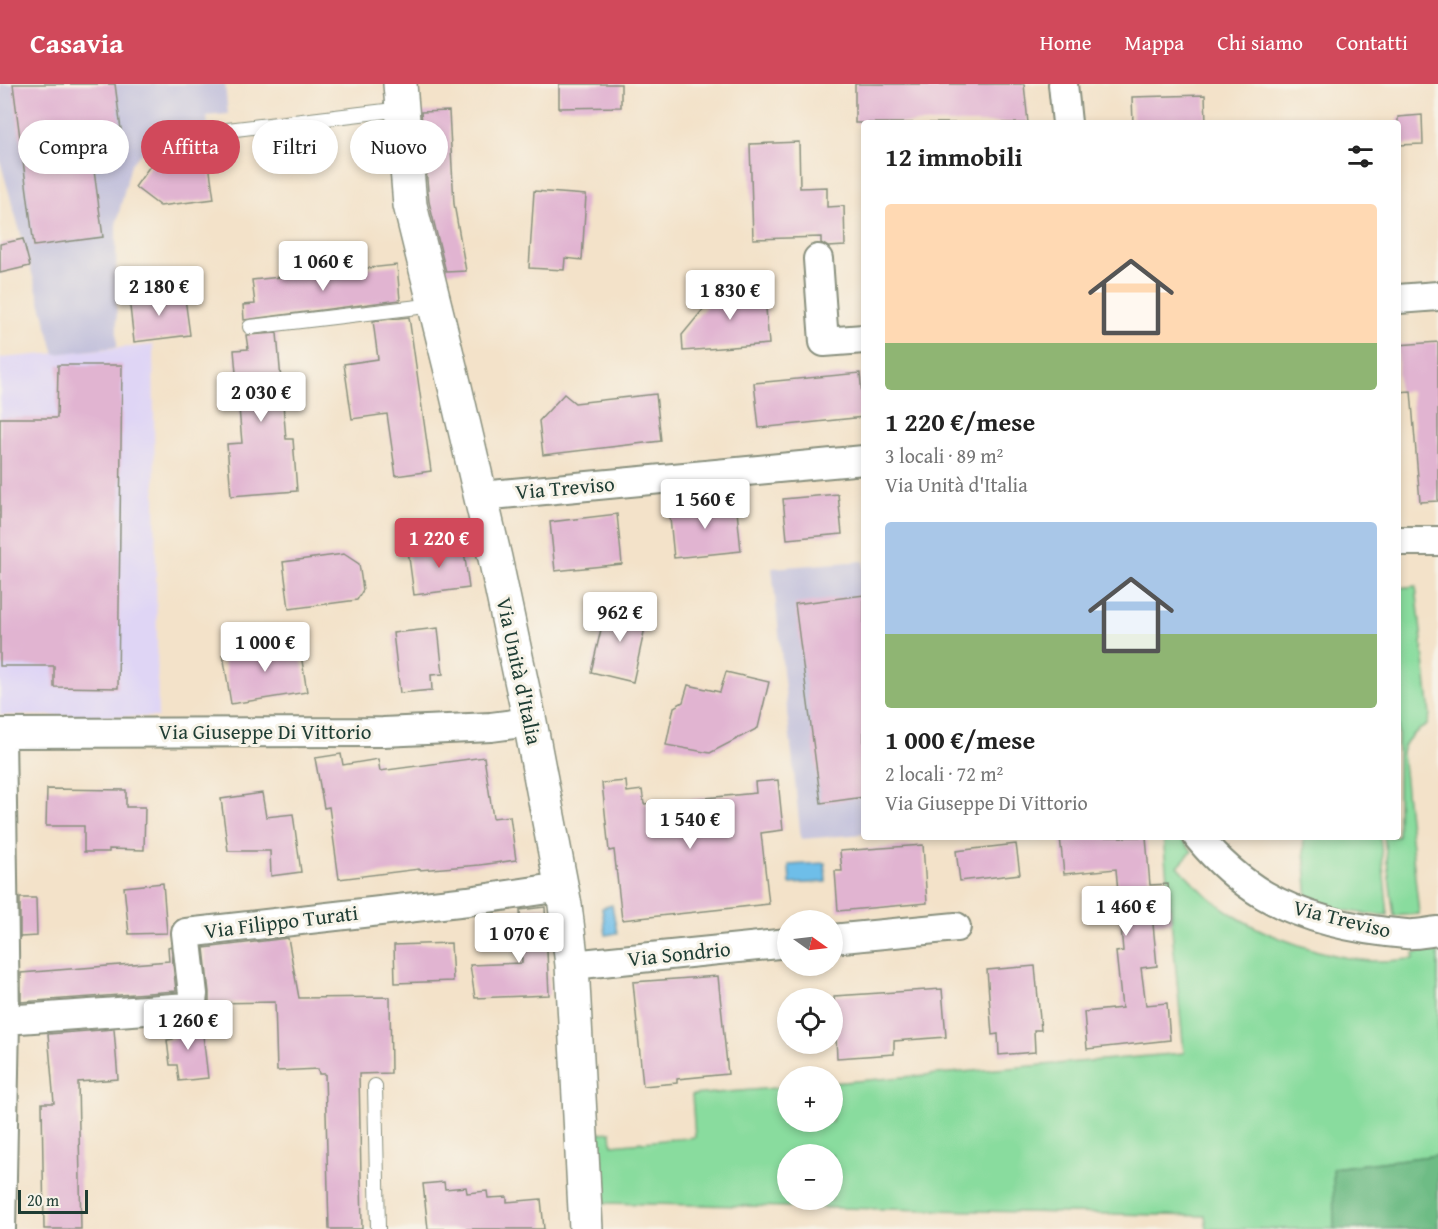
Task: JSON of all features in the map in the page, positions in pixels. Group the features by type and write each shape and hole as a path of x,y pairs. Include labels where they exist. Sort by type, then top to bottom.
{"street":[{"path":"1063,84 1067,120"},
{"name":"Via Unità d'Italia","path":"401,96 410,205 481,496 530,722 562,887 572,965 586,1229"},
{"path":"818,260 824,342 861,339"},
{"path":"1401,299 1438,296"},
{"name":"Via Treviso","path":"481,496 861,460"},
{"path":"1401,541 1438,543"},
{"name":"Via Giuseppe Di Vittorio","path":"0,733 382,732 491,727 530,722"},
{"path":"0,733 5,1020 1,1229"},
{"name":"Via Treviso","path":"1200,840 1262,894 1290,908 1369,928 1408,934 1438,931"},
{"name":"Via Filippo Turati","path":"5,1020 188,1007 192,1002 193,994 186,933 468,901 562,887"},
{"path":"843,938 956,927"},
{"name":"Via Sondrio","path":"572,965 777,944"}],"lane":[{"path":"240,127 401,96"},
{"path":"250,327 435,305"},
{"path":"375,1086 378,1229"}],"shaded area":[{"path":"0,84 225,84 228,114 207,116 207,120 141,120 141,154 131,164 129,172 129,120 18,120 18,174 129,174 116,225 117,347 55,354 0,161"},
{"path":"153,345 158,717 0,715 0,358"},
{"path":"861,561 861,834 801,839 772,568"}],"green space":[{"path":"1416,586 1430,715 1427,725 1411,736 1402,753 1419,914 1394,916 1384,840 1401,840 1401,588"},
{"path":"1163,840 1182,840 1192,851 1178,866 1209,897 1241,920 1277,937 1318,951 1366,961 1414,959 1414,953 1438,950 1438,1155 1334,1168 1334,1229 1207,1229 1205,1216 843,1208 843,1144 777,1144 777,1207 602,1203 599,1133 611,1132 612,1145 695,1137 692,1095 777,1088 777,1132 843,1132 843,1082 1184,1053"},
{"path":"1303,840 1380,840 1388,915 1348,911 1308,901"},
{"path":"1438,1155 1438,1229 1334,1229 1333,1168"}],"water":[{"path":"825,863 826,882 790,884 789,865"},
{"path":"612,905 617,933 606,935 602,908"}],"building":[{"path":"13,84 115,84 120,120 18,120 18,123"},
{"path":"559,84 621,84 621,107 559,108"},
{"path":"855,84 1024,84 1028,120 861,120 861,123 855,123"},
{"path":"1205,95 1206,120 1133,120 1132,97"},
{"path":"449,111 454,204 466,271 446,272 429,202 427,174 448,174 448,120 422,120 421,112"},
{"path":"1422,115 1423,144 1401,145 1401,120 1398,120 1398,117"},
{"path":"799,142 800,188 827,187 827,207 844,206 845,246 828,247 821,243 821,237 753,239 750,144"},
{"path":"25,174 94,174 103,237 34,246"},
{"path":"144,174 210,174 214,199 160,206 135,187"},
{"path":"534,191 586,195 582,260 565,258 564,270 529,268"},
{"path":"23,239 30,266 0,273 0,244"},
{"path":"397,265 400,300 244,320 243,305 255,304 252,280"},
{"path":"764,285 769,344 683,351 682,335 720,289"},
{"path":"184,291 190,335 134,342 129,298"},
{"path":"409,317 431,471 396,476 387,414 352,419 344,364 378,359 373,321"},
{"path":"277,333 286,439 293,439 297,491 231,496 227,444 242,443 234,350 248,349 246,335"},
{"path":"1438,342 1438,501 1420,502 1411,391 1401,392 1401,345"},
{"path":"58,365 122,365 118,688 54,687 54,666 0,666 0,418 57,418"},
{"path":"860,373 861,417 759,428 754,383"},
{"path":"564,394 575,403 656,394 661,441 543,455 539,421"},
{"path":"838,494 842,534 787,539 783,499"},
{"path":"736,501 741,551 674,558 669,508"},
{"path":"617,514 622,564 555,571 550,522"},
{"path":"463,543 469,588 414,595 408,550"},
{"path":"344,554 359,564 363,590 357,600 289,609 283,562"},
{"path":"861,595 861,797 821,803 795,604"},
{"path":"607,604 648,614 633,682 591,672"},
{"path":"438,628 443,674 431,675 432,690 400,693 393,633"},
{"path":"299,642 307,692 231,704 223,654"},
{"path":"726,672 769,682 758,728 710,753 666,745 674,707 683,702 688,685 720,692"},
{"path":"341,754 343,765 378,759 380,771 484,757 493,818 510,816 516,860 339,879 329,807 324,808 315,758"},
{"path":"778,780 783,830 761,833 769,904 622,920 614,850 609,851 602,783 626,781 627,792 642,790 644,804 756,793 755,782"},
{"path":"47,789 126,790 126,807 145,807 144,850 109,849 109,852 84,852 84,826 46,826"},
{"path":"262,793 266,817 293,814 301,872 271,876 270,851 228,851 221,799"},
{"path":"1060,840 1146,840 1150,885 1168,884 1171,922 1153,924 1157,966 1141,968 1146,1005 1167,1003 1170,1040 1087,1049 1084,1012 1122,1008 1116,952 1123,951 1116,869 1064,874"},
{"path":"1016,844 1020,874 960,881 956,851"},
{"path":"923,845 927,903 838,910 835,871 842,871 840,851"},
{"path":"163,883 167,933 129,934 124,887"},
{"path":"20,898 36,898 37,936 20,937"},
{"path":"545,907 549,995 475,998 470,965 522,963 520,910"},
{"path":"288,938 299,998 390,997 391,1073 359,1074 362,1229 329,1229 325,1074 319,1074 318,1069 277,1071 275,1002 209,1003 204,948"},
{"path":"451,943 453,981 395,983 394,945"},
{"path":"171,946 176,991 21,1002 21,973 169,961 168,947"},
{"path":"1035,966 1041,1030 1034,1030 1035,1052 999,1055 998,1034 992,1035 987,970"},
{"path":"718,976 728,1074 677,1079 677,1083 643,1086 633,982"},
{"path":"942,989 946,1037 894,1041 894,1054 837,1058 837,1054 843,1054 843,995"},
{"path":"201,1017 208,1078 179,1081 177,1065 170,1065 167,1040 173,1039 171,1025 190,1023"},
{"path":"114,1029 118,1079 78,1082 81,1229 44,1229 42,1103 54,1103 48,1034"},
{"path":"444,1182 445,1189 466,1187 467,1193 487,1191 488,1198 507,1197 507,1202 541,1199 544,1229 428,1229 423,1184"}]}
